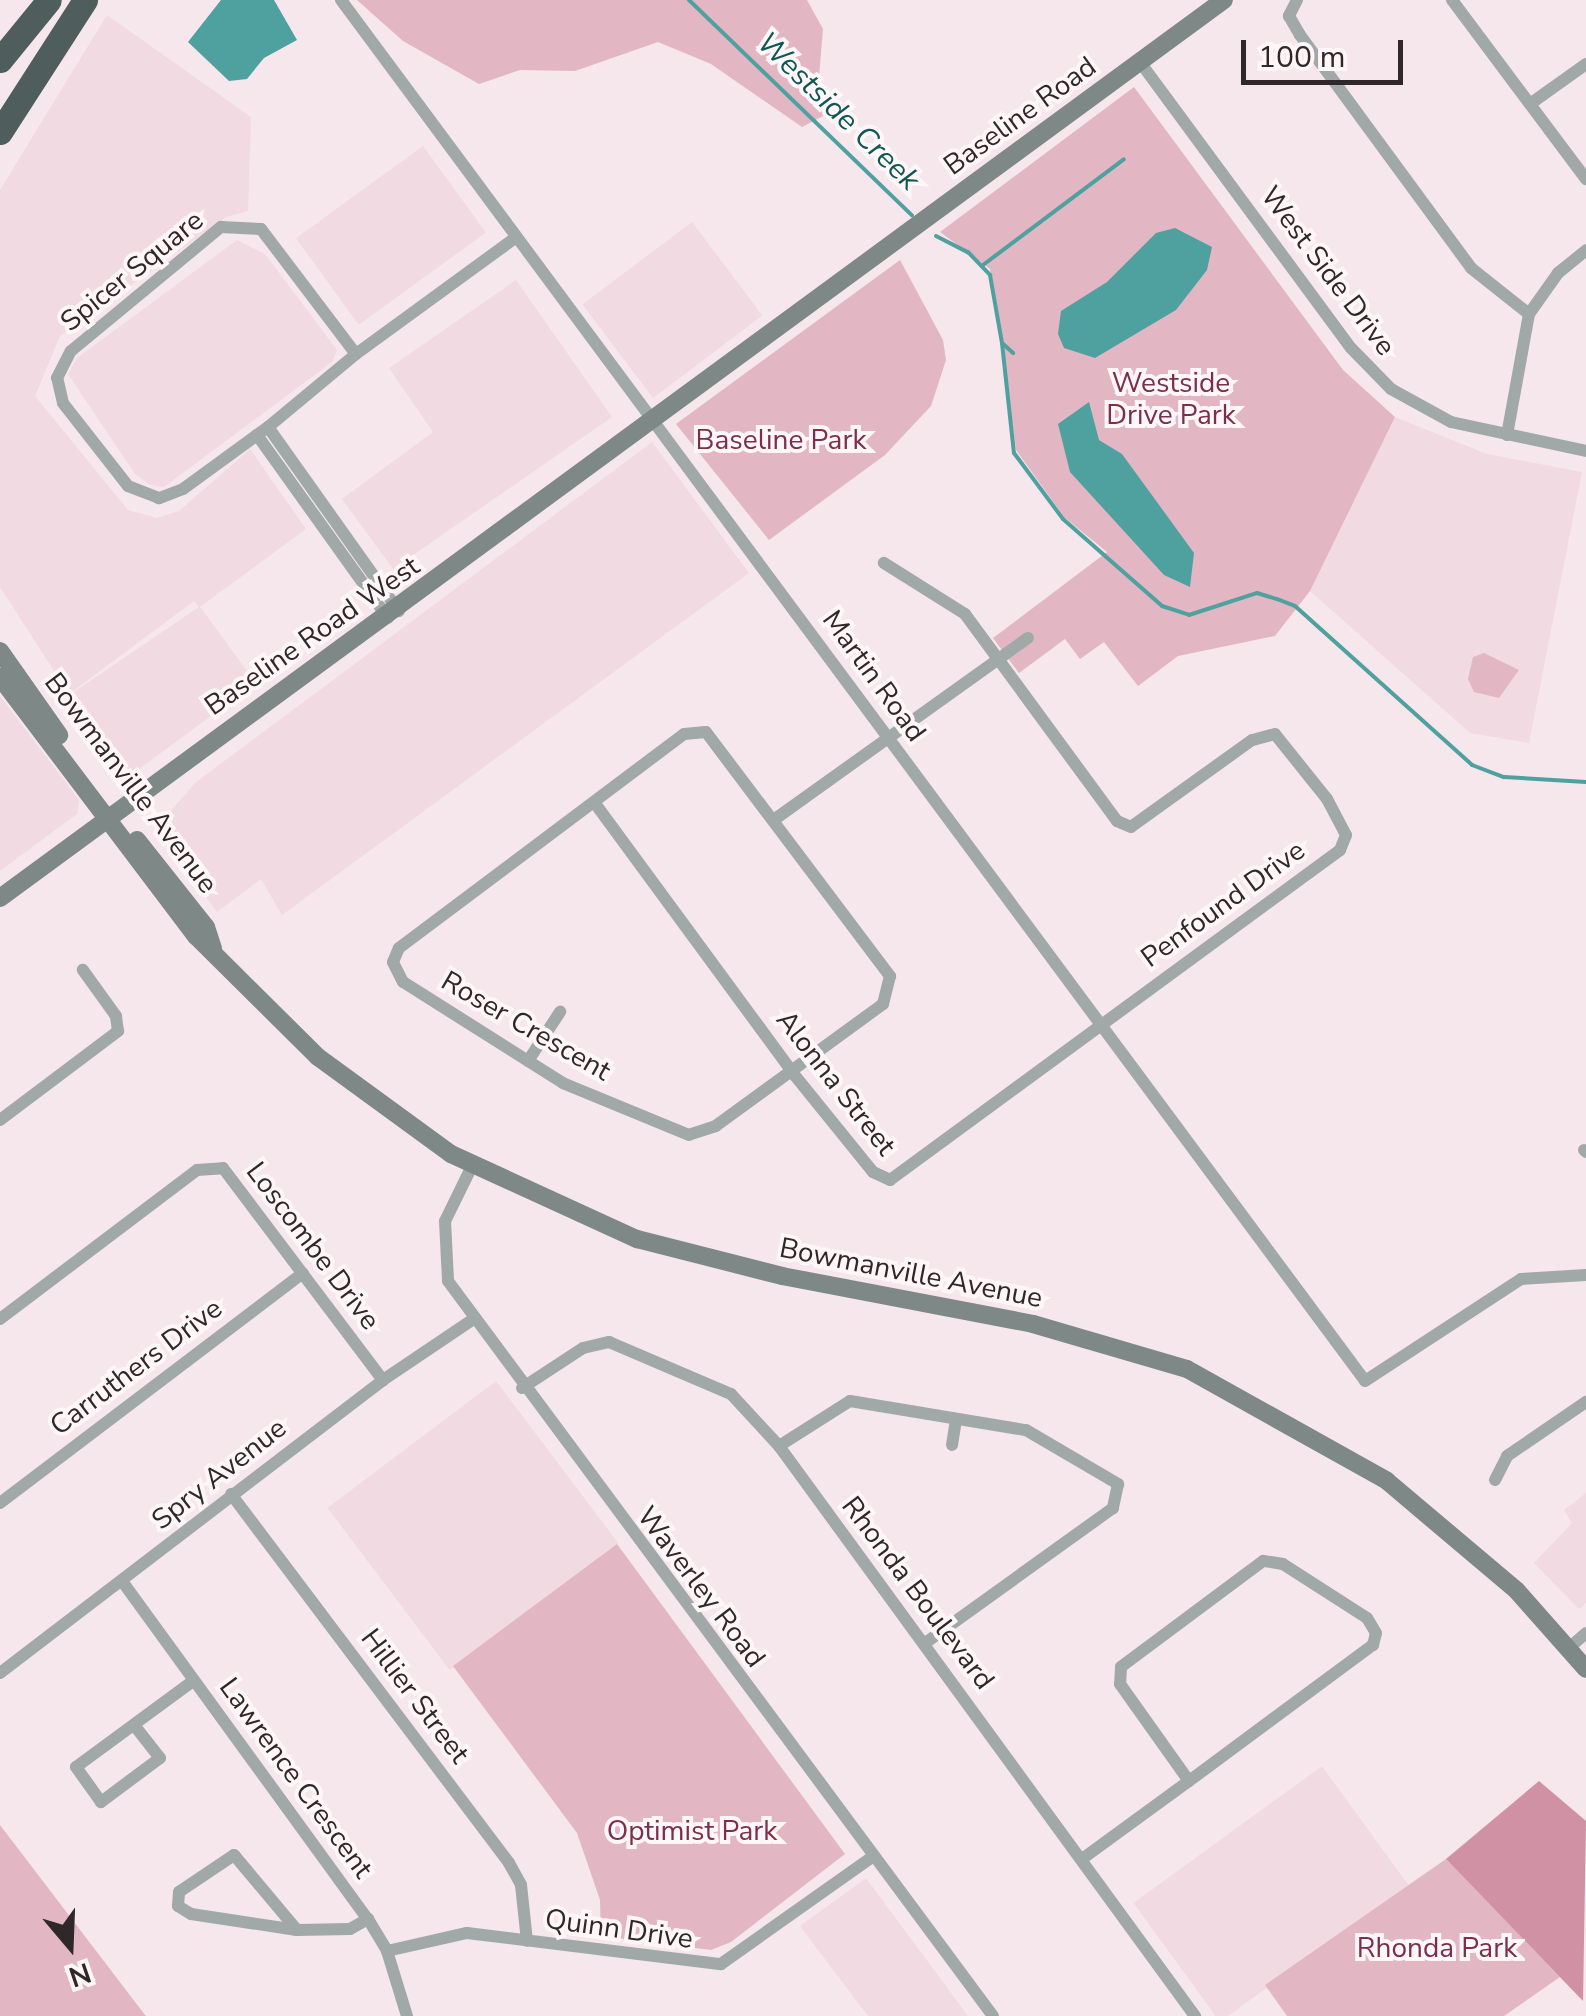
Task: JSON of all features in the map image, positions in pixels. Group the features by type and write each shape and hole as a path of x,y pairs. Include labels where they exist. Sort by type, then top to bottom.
{"highway":[{"path":"0,60 48,0"},
{"path":"0,132 85,0"}],"main road":[{"name":"Baseline Road","path":"656,419 1224,0"},
{"name":"Baseline Road West","path":"0,898 394,615 656,419"},
{"name":"Bowmanville Avenue","path":"0,651 111,816"},
{"name":"Bowmanville Avenue","path":"0,676 111,816 206,927 213,950 318,1057 472,1166 636,1240 782,1276 1033,1324 1186,1369 1388,1481 1506,1581 1586,1669"}],"street":[{"name":"Martin Road","path":"341,0 515,238 656,419 1097,1026 1366,1381 1521,1278 1586,1275"},
{"path":"1297,0 1288,16 1300,36 1460,253 1529,314"},
{"path":"1452,0 1586,179"},
{"name":"West Side Drive","path":"1140,62 1375,375 1451,422 1586,451"},
{"path":"1530,104 1586,64"},
{"name":"Spicer Square","path":"356,354 261,229 221,228 61,361 62,404 128,486 144,494 169,496 262,431 356,354 515,238"},
{"path":"1507,435 1529,314 1558,273 1586,250"},
{"path":"262,431 394,615"},
{"path":"884,564 942,595 999,659"},
{"path":"775,819 1028,638"},
{"name":"Penfound Drive","path":"999,659 1118,821 1131,826 1252,740 1275,734 1328,799 1346,835 1340,850 1097,1026"},
{"name":"Roser Crescent","path":"706,732 890,976 883,1004 716,1126 690,1135 564,1083 402,982 392,962 400,948 594,802 684,734 706,732"},
{"name":"Alonna Street","path":"594,802 792,1072 872,1172 890,1180 1097,1026"},
{"path":"2,1114 118,1031 116,1016 83,970"},
{"path":"528,1060 560,1012"},
{"name":"Waverley Road","path":"472,1166 445,1221 442,1255 448,1282 522,1388 993,2016"},
{"name":"Loscombe Drive","path":"0,1319 197,1170 223,1168 383,1380"},
{"name":"Carruthers Drive","path":"0,1503 303,1273"},
{"name":"Spry Avenue","path":"0,1673 383,1380 472,1320"},
{"name":"Rhonda Boulevard","path":"522,1388 583,1348 608,1342 631,1347 731,1394 778,1446 925,1643 1195,2016"},
{"path":"778,1446 850,1401 1026,1430 1118,1484 1120,1496 1113,1508 925,1643"},
{"path":"1495,1480 1507,1456 1586,1402"},
{"path":"952,1445 956,1420"},
{"name":"Hillier Street","path":"232,1494 509,1863 521,1886 528,1941"},
{"path":"1082,1858 1190,1781 1372,1645 1376,1633 1368,1618 1283,1564 1263,1561 1121,1667 1120,1684 1190,1781"},
{"name":"Lawrence Crescent","path":"122,1581 368,1919 387,1951 407,2016"},
{"path":"1570,1647 1586,1633"},
{"path":"134,1725 160,1758 101,1802 76,1767 193,1681"},
{"path":"297,1930 234,1856 179,1892 178,1906 191,1914 297,1930 350,1929 368,1919"},
{"name":"Quinn Drive","path":"387,1951 468,1933 695,1966 721,1964 872,1857"}],"shaded area":[{"path":"107,15 251,117 248,211 226,217 60,336 35,396 128,510 157,518 179,511 250,449 306,529 200,607 256,683 128,777 68,696 199,607 194,601 69,694 0,587 0,190"},
{"path":"423,146 486,233 359,325 296,238"},
{"path":"692,222 762,315 653,398 583,304"},
{"path":"237,240 265,254 337,350 332,362 164,487 150,485 135,474 68,374 77,358"},
{"path":"516,280 612,417 393,569 342,499 433,432 389,368"},
{"path":"1395,417 1487,454 1582,472 1529,743 1470,733 1310,591"},
{"path":"652,442 749,573 282,915 261,879 217,912 155,829 195,783"},
{"path":"0,696 79,800 77,814 0,871"},
{"path":"496,1381 618,1543 450,1670 327,1508"},
{"path":"1586,1493 1586,1603 1579,1609 1534,1563 1572,1523 1564,1510"},
{"path":"1322,1766 1408,1885 1228,2016 1216,2016 1133,1903"},
{"path":"1539,1781 1586,1821 1583,2001 1446,1859"},
{"path":"866,1878 968,2016 868,2016 800,1926"}],"green space":[{"path":"357,0 807,0 823,29 818,89 825,115 802,127 711,64 658,42 575,71 520,70 479,84 403,41"},
{"name":"Westside Drive Park","path":"1134,87 1343,370 1395,417 1310,591 1275,636 1178,656 1138,686 1104,642 1080,659 1065,639 1019,673 993,638 1107,552 1064,517 1016,450 990,269 940,232"},
{"name":"Baseline Park","path":"900,260 943,340 946,360 931,406 885,455 769,540 676,424"},
{"path":"1484,653 1519,670 1499,698 1474,692 1468,679 1473,657"},
{"name":"Optimist Park","path":"617,1544 845,1854 731,1942 711,1950 601,1936 600,1900 577,1833 453,1666"},
{"path":"0,1825 145,2015 146,2016 0,2016"},
{"name":"Rhonda Park","path":"1446,1859 1560,1977 1504,2016 1287,2016 1265,1985"}],"water":[{"path":"221,0 274,0 297,40 264,58 247,79 229,81 188,42"},
{"path":"1175,228 1212,247 1207,270 1176,310 1095,358 1064,348 1058,334 1061,311 1107,282 1156,233"},
{"path":"1089,402 1099,440 1122,454 1194,553 1190,587 1164,575 1070,472 1058,424"}],"waterway":[{"name":"Westside Creek","path":"689,0 912,215"},
{"path":"983,265 1124,159"},
{"path":"936,236 968,252 990,275 1002,343 1013,353"},
{"path":"1002,343 1014,453 1063,519 1162,606 1189,615 1257,593 1295,606 1472,765 1504,777 1586,782"}]}
